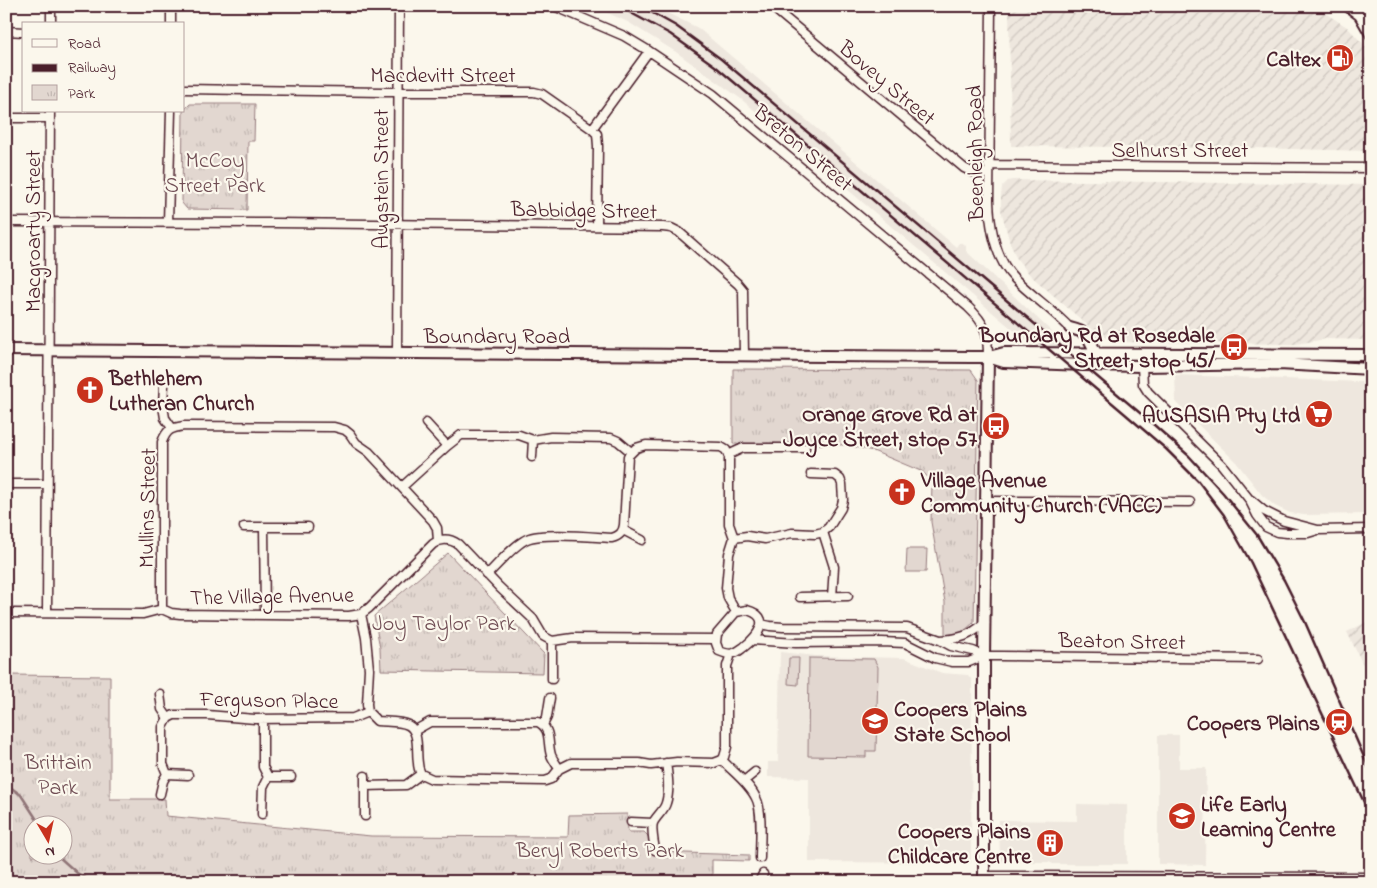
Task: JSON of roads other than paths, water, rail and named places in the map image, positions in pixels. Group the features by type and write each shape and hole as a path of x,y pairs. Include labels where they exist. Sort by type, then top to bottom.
{"main road":[{"path":"1348,6 1371,21"},
{"path":"1360,15 1371,34"},
{"path":"1070,328 1086,333 1096,353"},
{"name":"Boundary Road","path":"6,350 988,357 1008,362 1092,366 1279,364 1371,369"},
{"name":"Boundary Road","path":"988,357 1004,353 1371,355"},
{"path":"984,879 984,656 988,357"}],"street":[{"path":"51,6 51,22"},
{"path":"171,6 171,22"},
{"name":"Augstein Street","path":"397,353 399,6"},
{"name":"Breton Street","path":"554,6 624,36 713,94 968,307 985,328 988,342 988,357"},
{"name":"Bovey Street","path":"771,6 964,168 972,172 988,174"},
{"name":"Beenleigh Road","path":"990,6 988,174 991,224 996,245 1003,262 1014,278 1070,328"},
{"path":"6,31 22,32"},
{"path":"597,226 598,146 596,134 592,129 649,51"},
{"name":"Macdevitt Street","path":"185,89 534,92 542,94 592,129"},
{"path":"168,222 170,112"},
{"path":"6,118 50,115"},
{"name":"Macgroarty Street","path":"47,613 50,115"},
{"name":"Selhurst Street","path":"988,164 1371,168"},
{"name":"Babbidge Street","path":"6,222 397,224 671,228 678,232 743,290 744,355"},
{"path":"1142,366 1143,384 1148,392 1222,465 1249,499 1263,524 1280,533 1371,529"},
{"name":"Mullins Street","path":"162,609 162,442 166,433 172,428 164,418 164,384"},
{"path":"426,423 446,446"},
{"path":"172,428 184,426 340,428 345,430 356,444 369,452 436,525 438,541 448,540 454,542 533,619 543,636 552,641 573,638 715,639"},
{"path":"402,487 457,437 467,434 519,435 533,440 550,437 611,438 618,441 631,452"},
{"path":"532,457 533,440"},
{"path":"487,574 528,538 547,536 612,538 620,535 623,530 628,456 636,448 646,445 721,447 726,450 728,455 729,524 734,538 728,554 726,588 728,598 736,612"},
{"path":"728,455 743,448 805,448"},
{"path":"734,538 747,536 765,539 792,532 815,534 823,532 829,527 841,508 843,500 842,484 835,475 811,474"},
{"path":"6,484 47,484"},
{"path":"1249,499 1264,511 1277,518 1318,530"},
{"path":"986,501 1190,502"},
{"path":"244,527 308,528"},
{"path":"264,527 264,614"},
{"path":"623,530 642,540"},
{"path":"823,532 834,567 832,597"},
{"name":"The Village Avenue","path":"162,609 180,614 349,616 361,614 438,541"},
{"path":"800,597 848,596"},
{"path":"6,613 143,614 162,609"},
{"path":"747,610 756,613 761,624 758,634 753,640 736,652 727,654 719,651 715,639 736,612 747,610"},
{"path":"361,614 369,669 368,712 377,721 410,726 414,731 416,739 418,764 421,774 432,779 539,781 551,779 559,769 572,764 639,763 651,765 677,762 714,763 722,760 727,746 727,666 731,654"},
{"path":"940,640 956,639 973,633 985,623"},
{"path":"761,624 783,627 907,628 951,646 984,656"},
{"path":"753,640 796,643 904,643 935,658 952,662 969,662 984,656"},
{"path":"552,641 552,680"},
{"name":"Beaton Street","path":"984,656 1258,659"},
{"name":"Ferguson Place","path":"160,694 162,709 168,718"},
{"path":"543,725 547,717 550,698"},
{"name":"Ferguson Place","path":"160,794 163,780 167,774 163,764 163,727 168,718 174,715 263,718 354,718 368,712"},
{"path":"262,814 263,787 268,777 264,767 263,718"},
{"path":"414,731 430,722 538,722 546,730 551,755 559,769"},
{"path":"722,760 744,781 756,798 760,810 760,858"},
{"path":"656,850 653,838 653,823 663,811 667,801 668,779 666,764"},
{"path":"744,781 755,772"},
{"path":"167,774 188,774"},
{"path":"365,786 406,785 421,774"},
{"path":"364,776 365,816"},
{"path":"268,777 291,777"},
{"path":"631,822 653,823"},
{"path":"759,882 763,874"},
{"path":"984,879 1307,880 1371,877"}],"waterway":[{"path":"6,784 21,795 35,816"},
{"path":"69,866 93,882"}],"railway":[{"path":"618,6 670,34 715,66 1166,449 1198,481 1224,515 1251,563 1371,817"},
{"path":"640,6 676,26 721,59 1189,456 1223,493 1257,535 1284,580 1305,622 1371,773"}],"place":[{"name":"Caltex","path":"1340,58"},
{"name":"Boundary Rd at Rosedale Street, stop 45/","path":"1234,347"},
{"name":"Bethlehem Lutheran Church","path":"90,390"},
{"name":"AUSASIA Pty Ltd","path":"1319,414"},
{"name":"Orange Grove Rd at Joyce Street, stop 57","path":"996,426"},
{"name":"Village Avenue Community Church (VACC)","path":"902,492"},
{"name":"Coopers Plains State School","path":"875,721"},
{"name":"Coopers Plains","path":"1339,722"},
{"name":"Life Early Learning Centre","path":"1182,816"},
{"name":"Coopers Plains Childcare Centre","path":"1050,843"}],"park label":[{"name":"McCoy Street Park","path":"215,172"},
{"name":"Joy Taylor Park","path":"444,622"},
{"name":"Brittain Park","path":"58,774"},
{"name":"Beryl Roberts Park","path":"600,849"}]}
